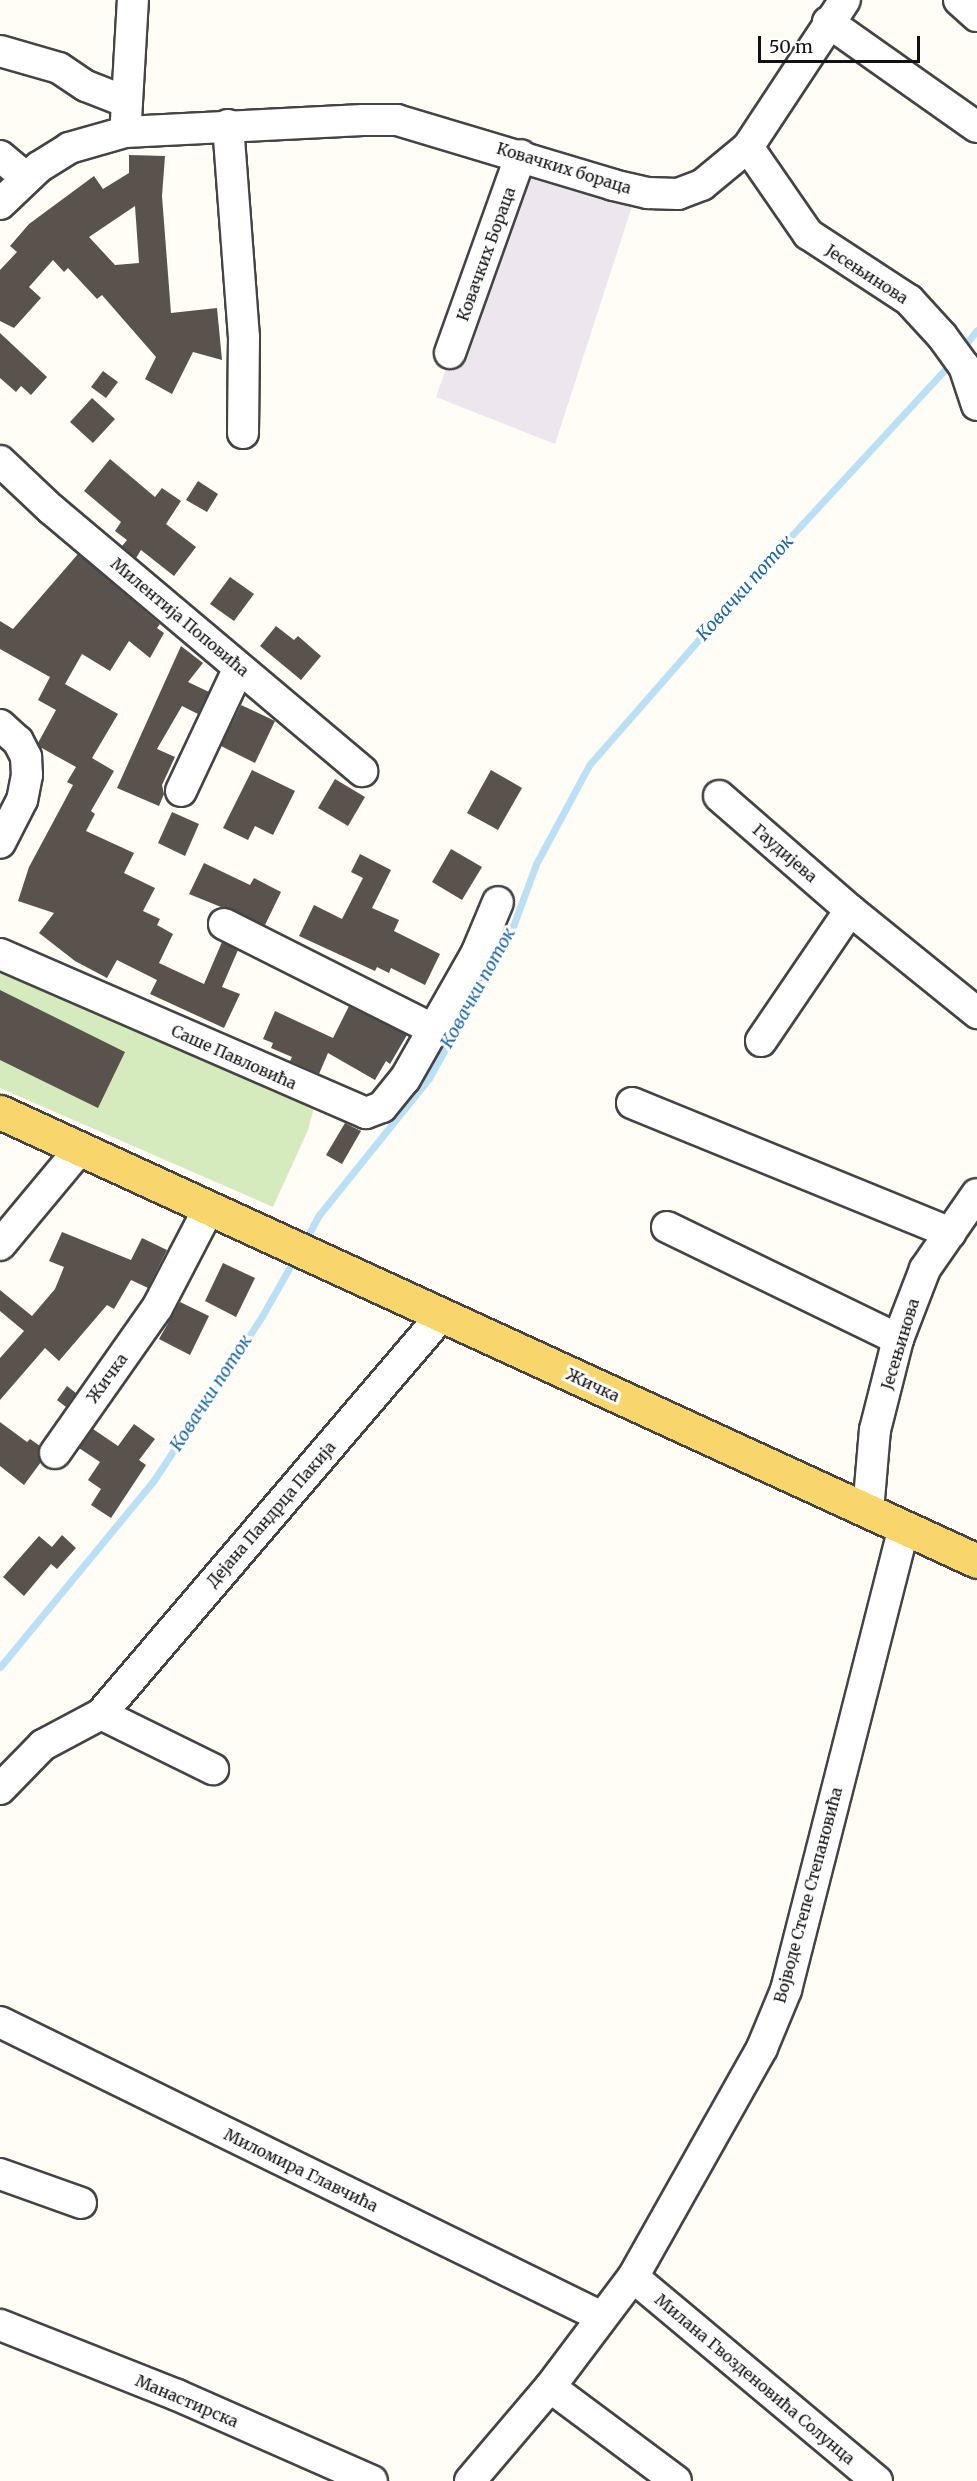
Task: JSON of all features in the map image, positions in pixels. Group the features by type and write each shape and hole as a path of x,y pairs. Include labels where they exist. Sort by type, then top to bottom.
{"main road":[{"name":"Жичка","path":"0,1112 977,1561"}],"street":[{"path":"124,132 133,0"},
{"path":"959,0 977,16"},
{"path":"836,11 977,127"},
{"name":"Ковачких бораца","path":"0,204 27,178 69,148 124,132 397,120 521,155 613,185 648,193 678,194 702,185 748,147 836,11"},
{"path":"0,51 59,68 86,86 127,102"},
{"path":"228,126 244,337 246,399 243,433"},
{"name":"Јесењинова","path":"748,147 808,234 909,300 942,336 973,389"},
{"name":"Ковачких Бораца","path":"450,353 521,155"},
{"path":"0,156 27,178"},
{"name":"Милентија Поповића","path":"0,461 362,771"},
{"path":"181,791 239,668"},
{"path":"0,725 18,741 26,757 27,775 22,800 0,843"},
{"name":"Гаудијева","path":"719,796 850,910 977,1013"},
{"name":"Саше Павловића","path":"0,954 366,1113 382,1107 393,1095 435,1030 498,902"},
{"path":"761,1041 850,910"},
{"path":"224,924 435,1030"},
{"path":"632,1104 950,1233"},
{"path":"0,1245 81,1149"},
{"name":"Јесењинова","path":"868,1511 875,1430 898,1339 925,1269 977,1194"},
{"name":"Жичка","path":"55,1453 156,1308 209,1208"},
{"path":"667,1227 898,1339"},
{"name":"Дејана Пандрца Пакија","path":"0,1789 43,1745 100,1714 442,1315"},
{"name":"Војводе Степе Степановића","path":"470,2481 550,2387 633,2277 762,2048 786,1990 904,1527"},
{"path":"100,1714 213,1769"},
{"name":"Миломира Главчића","path":"0,2022 602,2317"},
{"path":"0,2174 81,2203"},
{"name":"Милана Гвозденовића Солунца","path":"633,2277 877,2481"},
{"name":"Манастирска","path":"0,2325 177,2395 372,2481"},
{"path":"550,2387 676,2481"}],"shaded area":[{"path":"521,155 637,191 555,444 436,397"}],"green space":[{"path":"0,954 318,1092 308,1130 273,1207 0,1088"}],"building":[{"path":"129,155 165,156 162,196 171,313 217,308 222,360 193,352 172,394 145,379 156,357 102,295 97,299 68,268 64,272 53,260 29,287 41,298 14,328 0,321 0,270 17,252 10,246 29,224 94,176 103,189 129,173","holes":["135,206 139,263 115,265 89,237"]},
{"path":"0,333 47,377 31,395 21,386 16,392 0,378"},
{"path":"103,371 118,382 106,398 91,387"},
{"path":"92,398 115,419 93,443 70,422"},
{"path":"110,459 155,497 162,488 181,501 166,524 196,547 174,576 141,550 136,558 122,546 127,540 115,531 121,522 84,491"},
{"path":"198,481 218,494 207,512 186,500"},
{"path":"78,554 160,624 157,628 164,633 150,658 129,641 110,671 82,654 65,684 118,714 92,758 114,771 91,811 95,814 86,831 134,853 124,873 155,888 143,911 160,919 157,925 173,934 159,963 204,984 222,942 238,950 222,987 240,994 224,1028 150,994 157,980 117,960 107,978 75,961 39,933 54,913 18,901 29,867 73,785 67,782 76,767 40,747 38,743 56,710 38,700 50,677 0,649 0,621 13,629"},
{"path":"230,577 254,594 234,621 210,604"},
{"path":"276,626 294,640 298,636 321,656 301,680 260,646"},
{"path":"181,646 203,663 188,682 209,692 198,714 182,706 157,749 175,757 162,785 164,794 159,806 117,788"},
{"path":"241,705 275,721 255,763 221,746"},
{"path":"252,770 295,791 273,835 255,826 248,840 223,828"},
{"path":"491,770 522,788 498,830 467,813"},
{"path":"335,779 365,797 348,826 318,808"},
{"path":"172,812 199,824 185,856 158,843"},
{"path":"451,849 482,867 462,900 432,882"},
{"path":"360,854 391,870 372,908 399,920 394,931 440,954 425,985 391,968 389,973 377,967 375,971 299,936 314,905 342,919 363,878 351,872"},
{"path":"204,863 250,885 254,878 281,892 265,925 189,894"},
{"path":"0,990 125,1052 98,1108 0,1060"},
{"path":"349,1006 407,1035 390,1064 386,1061 375,1080 328,1053 319,1074 290,1061 292,1057 271,1048 273,1043 263,1039 275,1011 333,1038"},
{"path":"345,1123 361,1131 342,1164 326,1155"},
{"path":"62,1232 131,1260 142,1238 167,1250 148,1288 131,1280 114,1309 107,1305 59,1361 45,1348 0,1400 0,1358 24,1331 0,1311 0,1290 32,1316 55,1289 64,1267 49,1261"},
{"path":"223,1263 255,1278 236,1317 205,1301"},
{"path":"180,1302 209,1316 190,1355 159,1339"},
{"path":"67,1386 76,1393 66,1407 57,1400"},
{"path":"0,1422 27,1442 30,1439 40,1446 41,1462 24,1485 0,1466"},
{"path":"134,1424 155,1439 139,1460 146,1465 111,1518 91,1505 101,1489 88,1480 100,1462 79,1448 93,1429 118,1446"},
{"path":"62,1535 76,1548 57,1569 51,1564 24,1596 3,1577 39,1536 52,1547"}],"waterway":[{"name":"Ковачки поток","path":"962,349 977,330"},
{"name":"Ковачки поток","path":"305,1241 319,1215 429,1078 512,929 536,864 589,765 758,572 951,363"},
{"name":"Ковачки поток","path":"0,1667 154,1480 262,1316 295,1258"}]}
